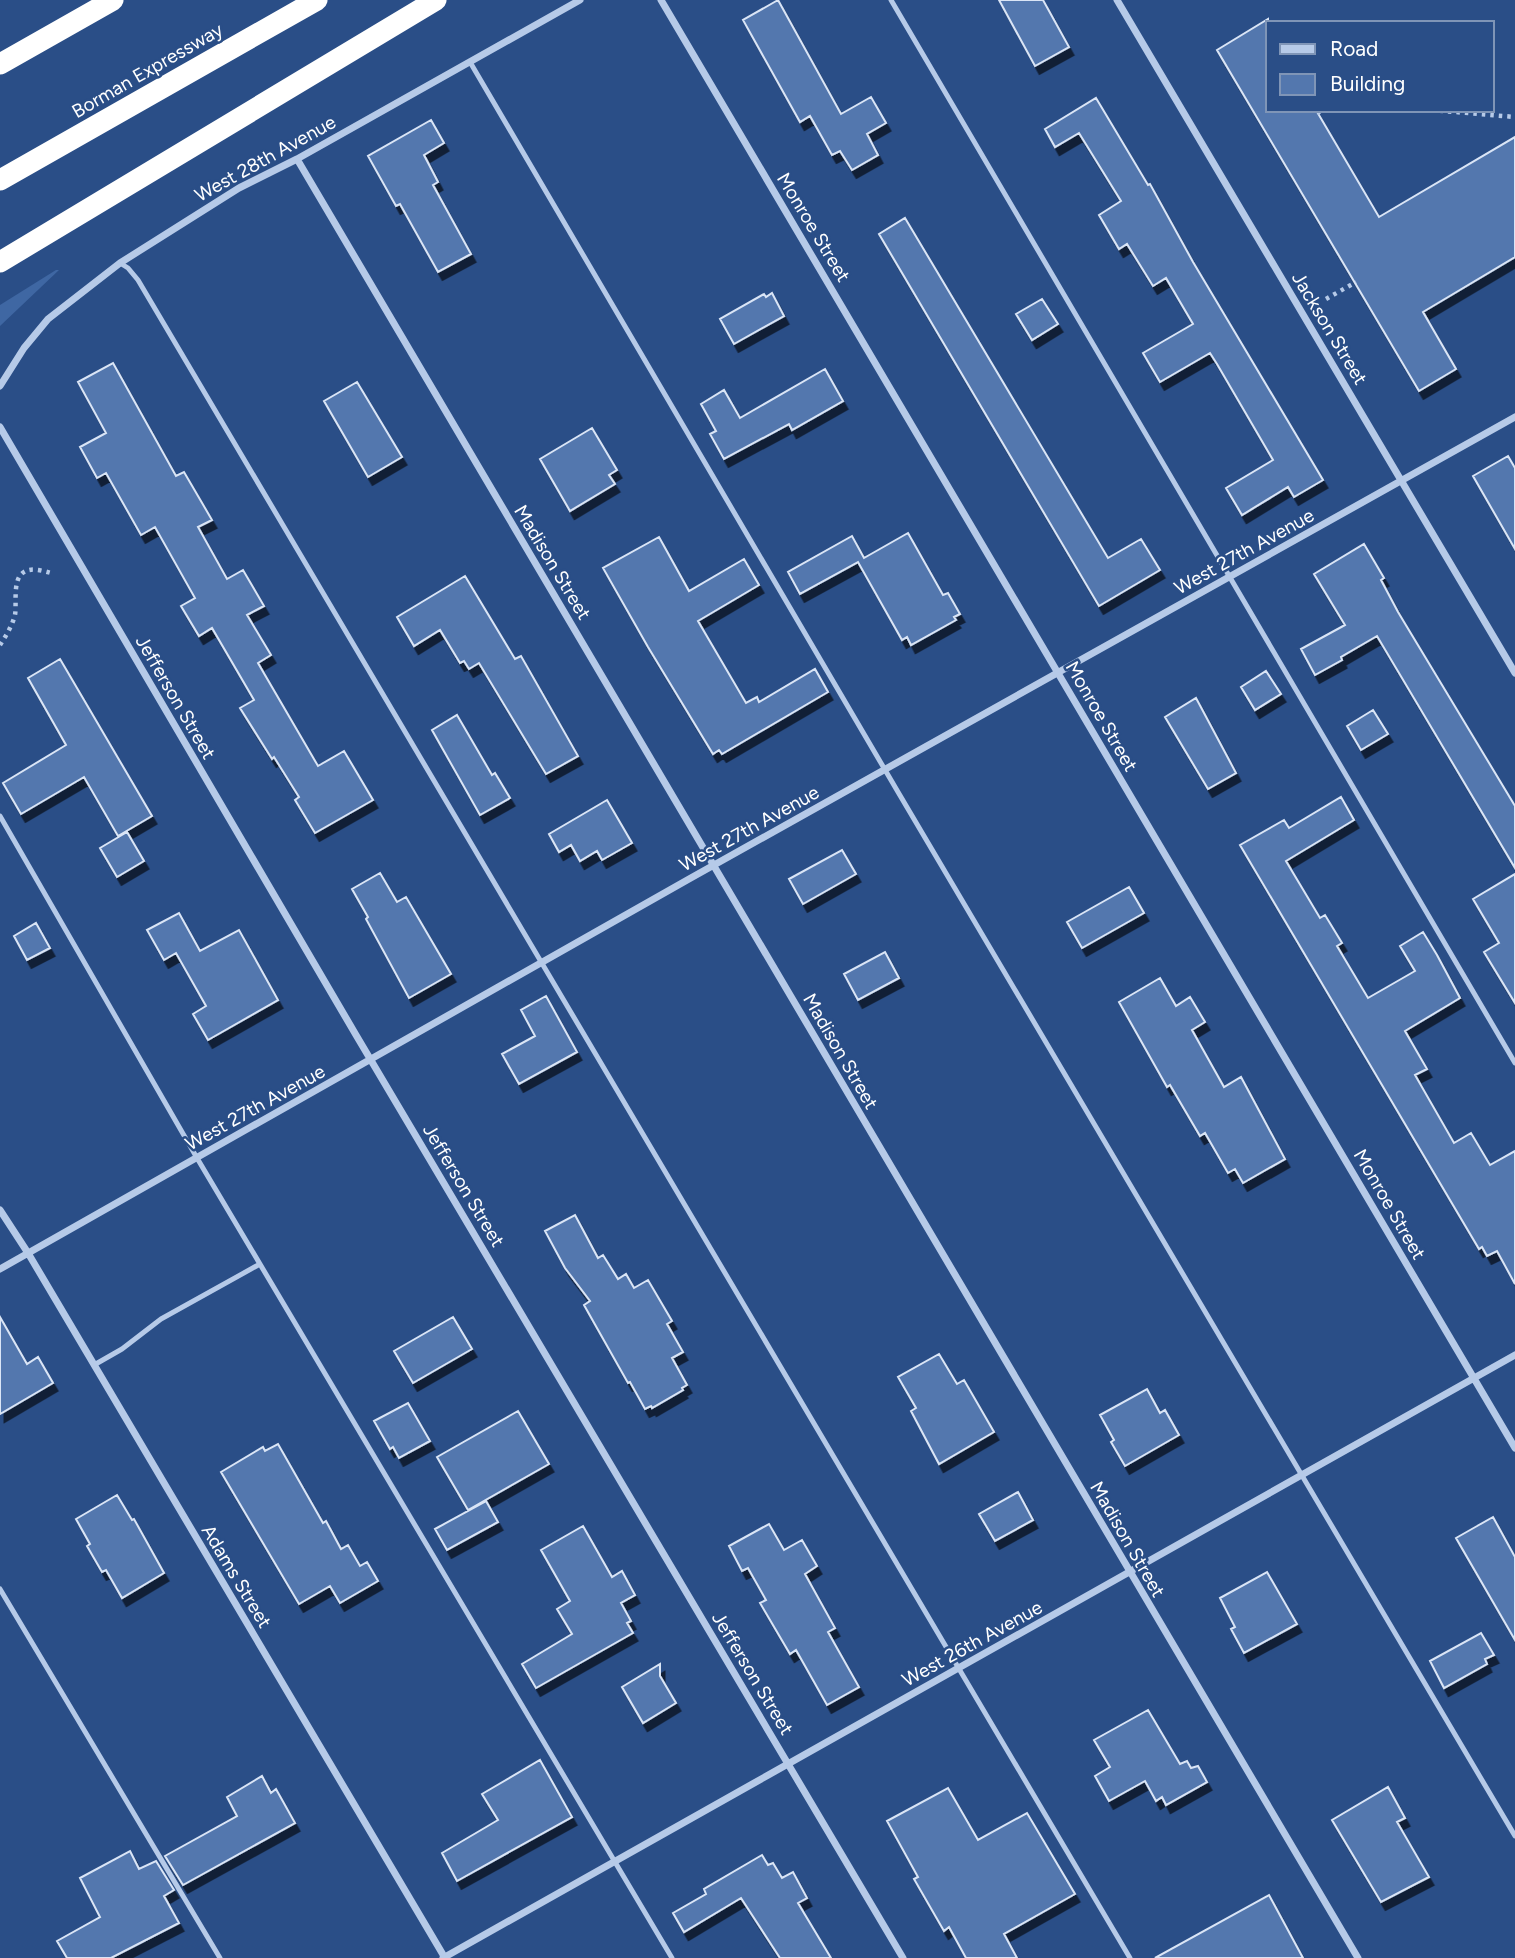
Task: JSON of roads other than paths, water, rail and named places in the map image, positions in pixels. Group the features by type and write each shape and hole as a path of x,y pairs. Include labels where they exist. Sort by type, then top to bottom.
{"highway":[{"path":"0,64 113,0"},
{"name":"Borman Expressway","path":"0,180 317,0"},
{"path":"0,262 436,0"}],"street":[{"name":"West 28th Avenue","path":"0,386 24,348 48,319 120,262 239,188 297,159 580,0"},
{"name":"Monroe Street","path":"661,0 1515,1448"},
{"name":"Jackson Street","path":"1118,0 1515,673"},
{"name":"Madison Street","path":"297,159 1358,1958"},
{"name":"West 27th Avenue","path":"0,1269 714,865 1515,417"},
{"name":"Jefferson Street","path":"0,427 903,1958"},
{"name":"Adams Street","path":"0,1210 28,1253 444,1958"},
{"name":"West 26th Avenue","path":"444,1958 1515,1355"}],"lane":[{"path":"891,0 1515,1063"},
{"path":"470,62 1515,1836"},
{"path":"120,262 138,279 1130,1958"},
{"path":"0,816 197,1158 672,1958"},
{"path":"94,1365 122,1349 161,1319 260,1264"},
{"path":"0,1589 220,1958"}]}
